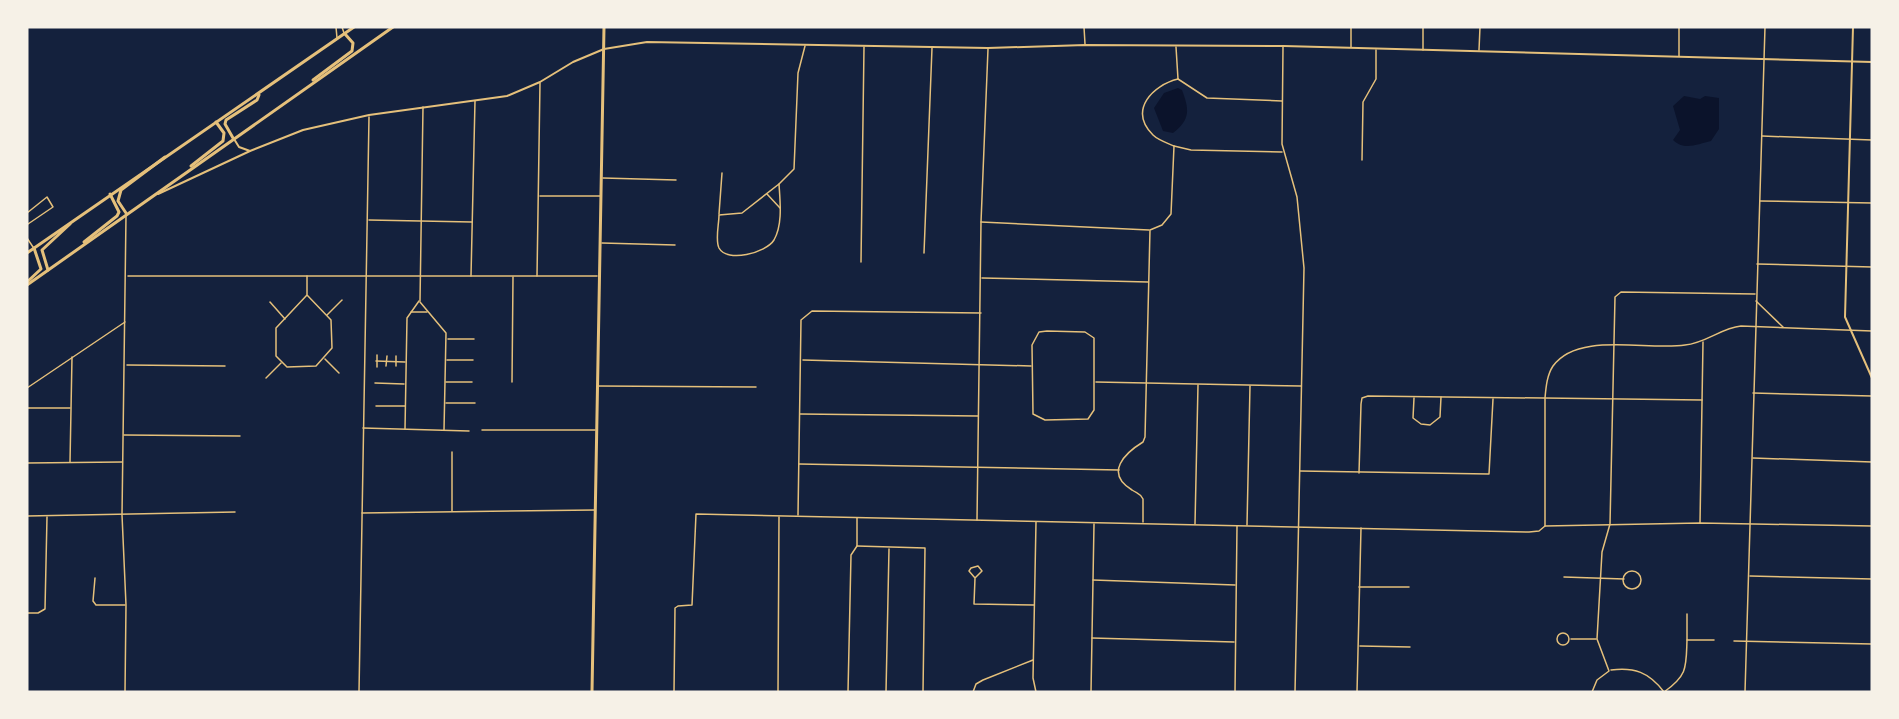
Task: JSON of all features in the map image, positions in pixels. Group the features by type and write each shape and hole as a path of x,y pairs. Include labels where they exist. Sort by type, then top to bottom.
{"main road":[{"path":"27,253 165,155 354,27"},
{"path":"27,284 393,27"},
{"path":"592,692 604,27"},
{"path":"311,84 315,77 352,51 353,43 345,34"},
{"path":"233,138 225,124 226,120 256,100 259,93"},
{"path":"189,170 194,162 223,141 224,133 216,122"},
{"path":"126,213 118,201 121,190 164,159 165,155"},
{"path":"83,243 117,216 119,212 110,194"},
{"path":"48,271 42,250 66,230 71,222"},
{"path":"27,284 41,269 34,248"}],"street":[{"path":"336,27 337,39"},
{"path":"342,27 345,34"},
{"path":"1084,27 1085,45"},
{"path":"1351,27 1351,48"},
{"path":"1423,27 1423,50"},
{"path":"1479,51 1480,27"},
{"path":"1679,27 1679,56"},
{"path":"1745,692 1765,27"},
{"path":"1853,27 1845,317 1872,378"},
{"path":"146,200 250,151 303,130 423,106 507,96 540,82 573,62 604,49 647,42 932,48 1085,45 1284,46 1872,62"},
{"path":"1176,45 1178,80"},
{"path":"719,215 742,213 794,169 798,73 805,46"},
{"path":"861,262 864,46"},
{"path":"1284,46 1283,152 1297,197 1302,234 1302,386 1295,692"},
{"path":"924,253 932,48"},
{"path":"977,520 982,313 981,222 988,48"},
{"path":"1362,160 1364,102 1376,79 1376,49"},
{"path":"1178,80 1207,98 1282,101"},
{"path":"1178,80 1156,88 1146,100 1144,110 1147,127 1154,136 1174,146 1191,150 1283,152"},
{"path":"537,276 540,82"},
{"path":"471,276 475,100"},
{"path":"423,106 420,301 445,330 444,430"},
{"path":"359,692 369,115"},
{"path":"1762,136 1872,140"},
{"path":"233,138 239,147 250,151"},
{"path":"981,222 1150,230 1162,225 1171,214 1174,146"},
{"path":"722,173 719,215 720,248 728,254 750,254 765,250 773,241 780,208 779,184"},
{"path":"603,178 676,180"},
{"path":"766,194 780,208"},
{"path":"539,196 602,196"},
{"path":"27,213 47,197 53,207 27,224"},
{"path":"1760,201 1872,203"},
{"path":"125,692 126,604 122,515 127,276 126,213"},
{"path":"27,217 27,224"},
{"path":"367,220 473,222"},
{"path":"1143,524 1143,499 1123,481 1119,470 1122,458 1129,450 1143,442 1150,230"},
{"path":"27,238 34,248"},
{"path":"601,243 675,245"},
{"path":"1757,264 1872,267"},
{"path":"307,295 332,323 332,348 314,367 289,368 276,356 276,328 307,295 308,275"},
{"path":"127,276 600,276"},
{"path":"512,382 513,276"},
{"path":"982,278 1149,282"},
{"path":"1610,671 1597,639 1602,552 1610,524 1617,294 1756,294"},
{"path":"327,315 342,300"},
{"path":"1756,300 1784,327"},
{"path":"405,429 407,318 410,311 420,301"},
{"path":"270,302 285,318"},
{"path":"798,515 803,360 801,320 812,310 982,313"},
{"path":"410,311 420,313 428,311"},
{"path":"27,388 126,321"},
{"path":"1545,526 1547,380 1553,366 1586,345 1678,346 1702,341 1729,327 1872,331"},
{"path":"1039,332 1085,332 1090,334 1096,343 1095,382 1094,410 1088,419 1038,418 1031,409 1034,338 1039,332"},
{"path":"446,339 474,339"},
{"path":"1700,523 1702,341"},
{"path":"377,355 377,367"},
{"path":"70,462 72,356"},
{"path":"386,366 387,356"},
{"path":"396,356 396,366"},
{"path":"325,358 339,374"},
{"path":"446,360 473,360"},
{"path":"803,360 1032,366"},
{"path":"376,361 406,362"},
{"path":"266,378 281,363"},
{"path":"125,365 225,366"},
{"path":"445,382 472,382"},
{"path":"1095,382 1302,386"},
{"path":"375,383 405,384"},
{"path":"1194,524 1198,384"},
{"path":"1247,525 1250,385"},
{"path":"597,386 756,387"},
{"path":"1753,393 1872,396"},
{"path":"1359,473 1362,398 1368,396 1702,400"},
{"path":"1414,397 1413,418 1420,424 1430,425 1440,417 1441,398"},
{"path":"1299,471 1489,474 1493,399"},
{"path":"445,403 475,403"},
{"path":"376,406 405,406"},
{"path":"27,408 71,408"},
{"path":"800,414 979,416"},
{"path":"363,428 469,431"},
{"path":"482,430 596,430"},
{"path":"124,435 240,436"},
{"path":"452,452 452,512"},
{"path":"1751,458 1872,462"},
{"path":"27,463 123,462"},
{"path":"798,464 1119,470"},
{"path":"362,513 596,510"},
{"path":"27,516 235,512"},
{"path":"674,692 675,608 692,605 696,514 1529,532 1539,531 1545,526 1610,524 1750,523 1872,526"},
{"path":"27,613 38,613 45,609 47,516"},
{"path":"778,692 779,516"},
{"path":"848,692 851,555 857,546 857,518"},
{"path":"1036,521 1033,660 1036,692"},
{"path":"1091,692 1094,523"},
{"path":"1235,692 1237,525"},
{"path":"1357,692 1361,528"},
{"path":"857,546 925,548 923,692"},
{"path":"886,692 889,547"},
{"path":"975,578 981,574 978,566 974,566 969,571 975,578 974,604 1035,605"},
{"path":"1633,571 1638,573 1641,580 1637,587 1632,589 1627,587 1624,579 1626,574 1633,571"},
{"path":"1748,576 1872,579"},
{"path":"1564,577 1624,579"},
{"path":"95,578 93,602 96,605 126,604"},
{"path":"1092,580 1236,585"},
{"path":"1359,587 1409,588"},
{"path":"1592,692 1597,680 1610,671 1628,668 1642,672 1655,680 1664,692 1679,681 1685,673 1687,615"},
{"path":"1570,639 1567,645 1563,646 1557,639 1564,633 1570,639 1597,639"},
{"path":"1091,638 1235,642"},
{"path":"1687,640 1714,640"},
{"path":"1734,641 1872,644"},
{"path":"1359,646 1410,647"},
{"path":"973,692 976,684 983,680 1033,660"}],"water":[{"path":"1178,88 1182,90 1186,103 1186,118 1173,133 1163,131 1154,108 1164,93"},
{"path":"1684,96 1700,99 1705,96 1719,98 1719,129 1711,141 1686,146 1673,140 1680,130 1673,106"}]}
